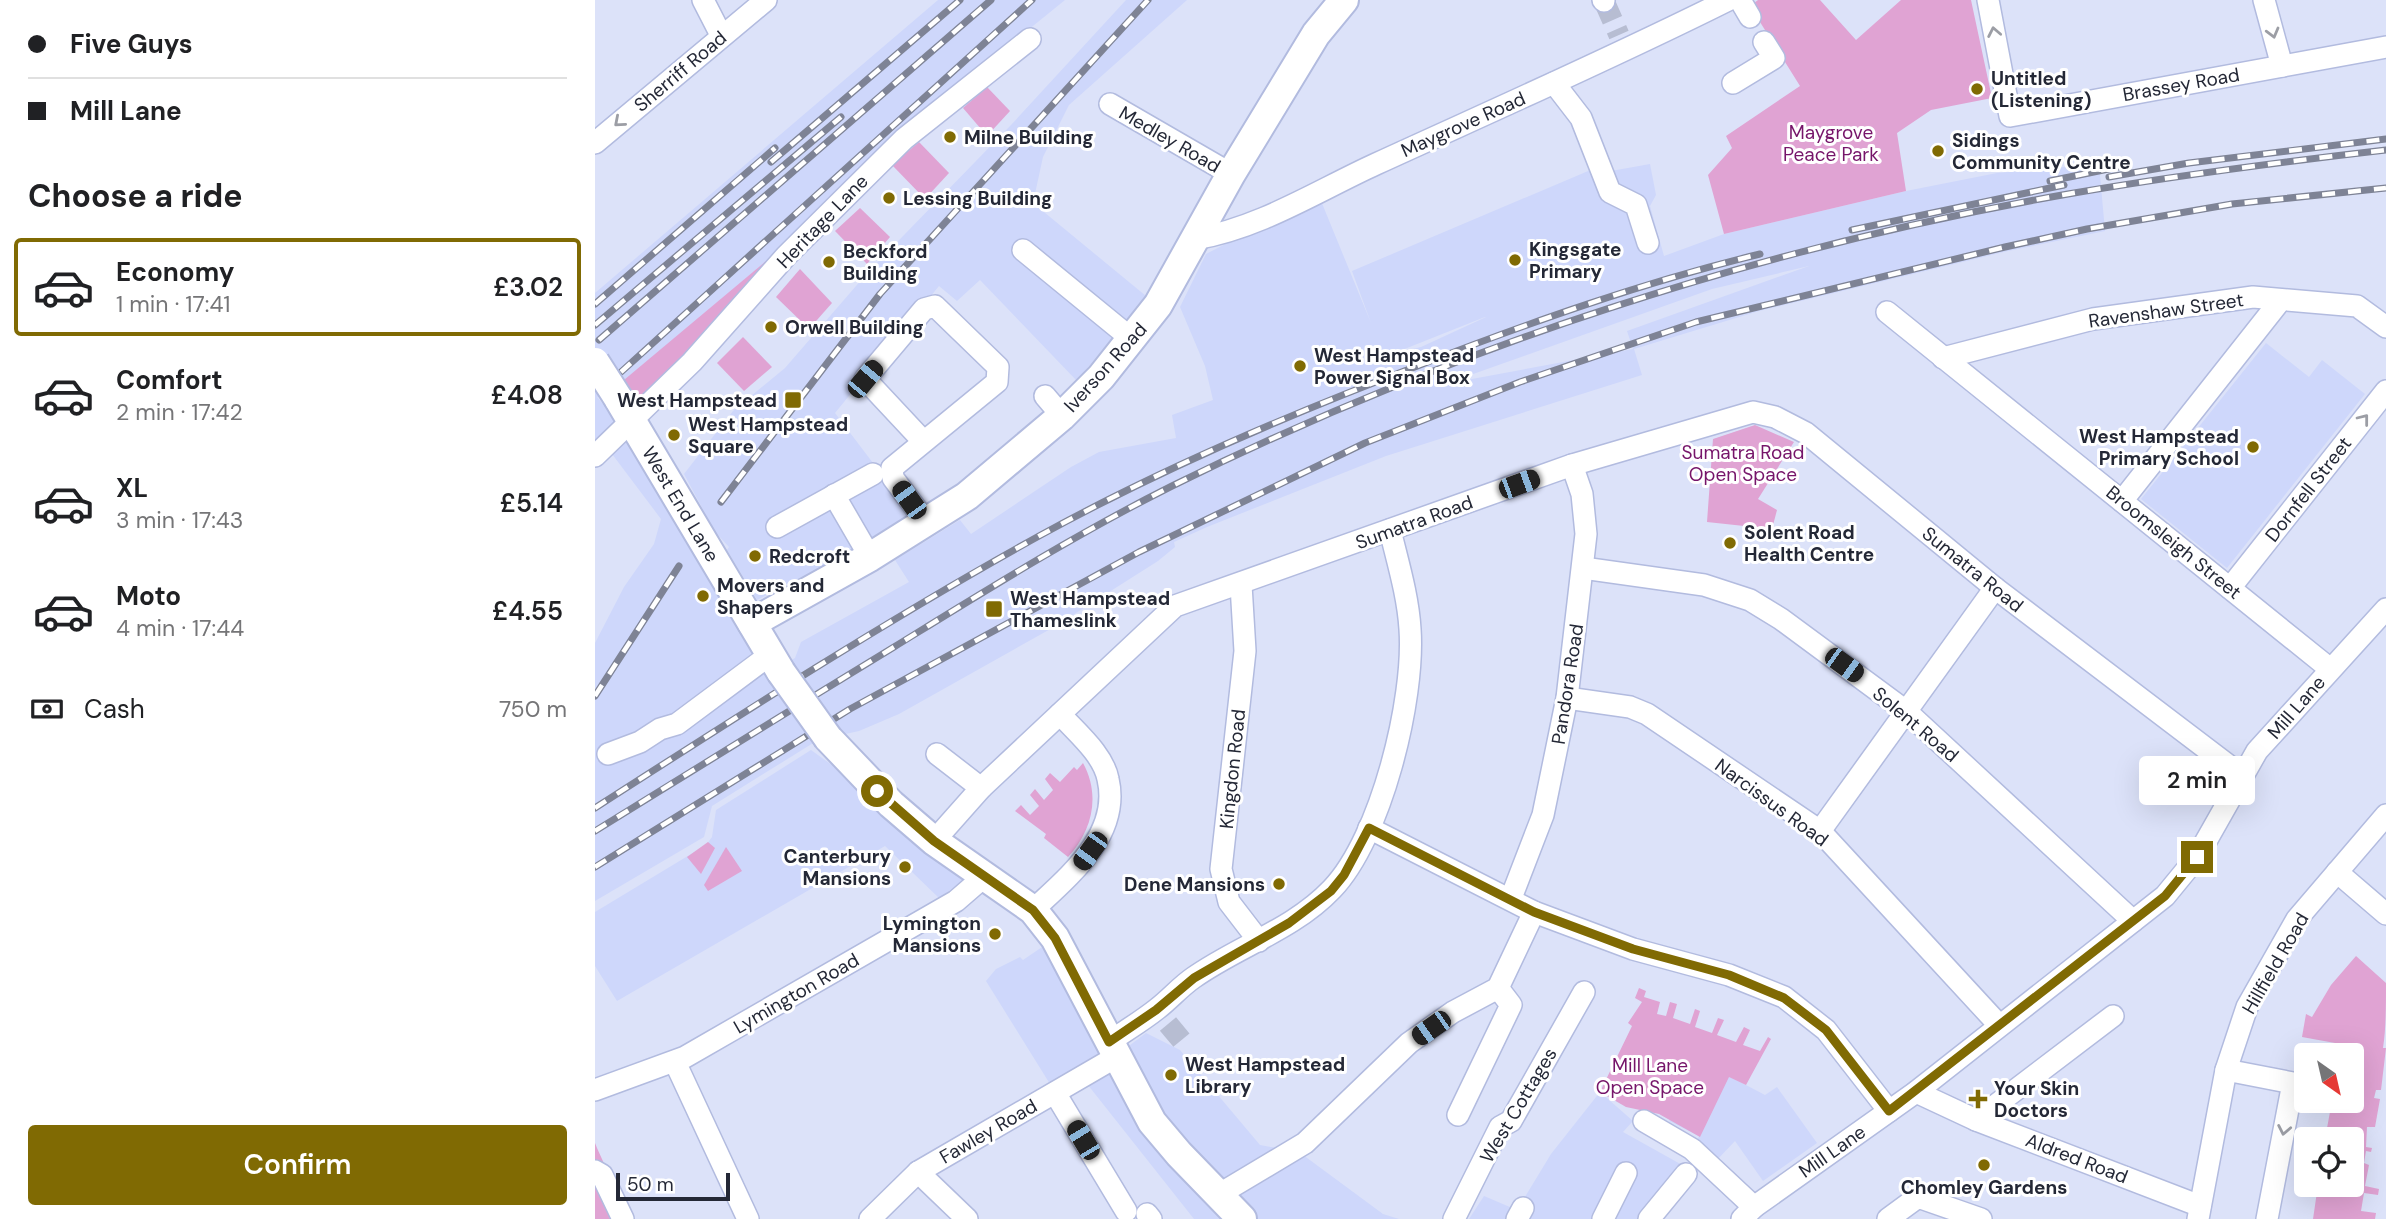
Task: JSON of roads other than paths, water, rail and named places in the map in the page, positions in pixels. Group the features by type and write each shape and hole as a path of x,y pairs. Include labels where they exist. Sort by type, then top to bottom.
{"main road":[{"name":"Iverson Road","path":"752,623 870,557 967,496 1054,406 1133,340 1158,305 1231,174 1316,34 1344,0"},
{"name":"West End Lane","path":"595,362 776,663 828,738 891,804 934,841 1033,910 1055,938 1153,1122 1242,1219"}],"street":[{"path":"703,0 722,35"},
{"name":"Sherriff Road","path":"595,143 766,0"},
{"name":"Maygrove Road","path":"1195,239 1224,234 1271,216 1339,181 1554,83 1622,42 1692,8 1728,0"},
{"name":"Brassey Road","path":"1988,0 2010,116 2386,47"},
{"path":"2264,0 2282,66"},
{"name":"Heritage Lane","path":"595,456 624,410 640,409 692,362 786,256 904,139 1031,39"},
{"path":"1733,83 1774,58 1764,42"},
{"path":"1554,83 1581,118 1610,192 1636,205 1648,243"},
{"name":"Medley Road","path":"1110,104 1231,174"},
{"path":"1023,250 1133,340"},
{"name":"Ravenshaw Street","path":"1943,358 2093,319 2203,302 2253,298 2357,306 2386,327"},
{"path":"2122,501 2280,301"},
{"path":"923,441 865,379 924,309 935,306 998,367 997,382 893,468 893,478 926,522"},
{"name":"Broomsleigh Street","path":"1887,312 2329,668"},
{"name":"Dornfell Street","path":"2230,588 2386,391"},
{"name":"Sumatra Road","path":"934,841 981,788 1175,606 1241,585 1572,465 1753,412 1775,416 1825,448 1994,587 2241,775"},
{"name":"Pandora Road","path":"1511,898 1543,815 1567,698 1583,568 1585,514 1572,465"},
{"path":"777,527 873,474"},
{"path":"834,495 870,557"},
{"name":"Fawley Road","path":"870,1219 918,1172 1055,1093 1113,1049 1162,1017 1194,978 1259,941 1331,891 1344,875 1369,828 1400,735 1408,683 1410,630 1403,580 1390,530"},
{"name":"Solent Road","path":"1583,568 1705,585 1750,600 1907,712 2133,921"},
{"name":"Kingdon Road","path":"1241,585 1245,651 1220,869 1229,902 1259,941"},
{"path":"1820,831 1994,587"},
{"name":"Mill Lane","path":"1748,1213 1916,1092 2165,896 2197,857 2241,775 2257,751 2329,668 2386,609"},
{"path":"608,754 640,742 660,729 677,724 776,663"},
{"name":"Narcissus Road","path":"1567,698 1630,707 1647,714 1820,831 1999,1025"},
{"path":"1033,910 1078,867 1101,835 1108,805 1108,779 1095,752 1061,714"},
{"path":"937,754 981,788"},
{"name":"Hillfield Road","path":"2199,1212 2226,1070 2247,1007 2297,919 2386,815"},
{"path":"1369,828 1534,912 1633,949 1729,975 1784,998 1826,1030 1889,1111"},
{"path":"2337,872 2386,914"},
{"name":"Lymington Road","path":"595,1090 675,1062 956,901 986,875"},
{"path":"1218,1195 1305,1143 1409,1043 1453,1012 1498,988 1534,912"},
{"path":"1458,1115 1511,1005 1498,988"},
{"name":"West Cottages","path":"1454,1219 1500,1127 1511,1121 1584,992"},
{"path":"1976,1120 2113,1016"},
{"path":"675,1062 748,1219"},
{"path":"2226,1070 2293,1083 2267,1219"},
{"name":"Aldred Road","path":"1916,1092 1976,1120 2199,1212"},
{"path":"1055,1093 1126,1211"},
{"path":"1644,1121 1692,1149 1748,1213"},
{"path":"595,1171 602,1175 623,1219"},
{"path":"918,1172 967,1219"},
{"path":"1603,1219 1626,1174"},
{"path":"1649,1219 1686,1174"},
{"path":"1888,1219 1918,1196 1981,1219"}],"tunnel":[{"path":"1604,1 1619,35"},
{"path":"1168,1024 1183,1042"}],"railway":[{"path":"771,162 960,0"},
{"path":"599,340 991,0"},
{"path":"621,372 1032,0"},
{"path":"721,502 880,294 1148,0"},
{"path":"595,325 841,117"},
{"path":"2109,177 2189,163 2386,139"},
{"path":"595,304 775,148"},
{"path":"595,831 1066,543 1172,486 1387,389 1609,308 1723,273 1837,243 1952,216 2068,194 2266,164 2386,150"},
{"path":"2050,181 2118,167"},
{"path":"1852,230 2064,185"},
{"path":"595,867 850,709 1139,552 1365,443 1520,382 1696,322 2005,247 2087,229 2232,204 2386,188"},
{"path":"595,808 926,601 1085,511 1179,465 1323,403 1504,333 1631,290 1760,254"},
{"path":"595,696 679,566"}],"place":[{"name":"Untitled (Listening)","path":"1977,89"},
{"name":"Milne Building","path":"950,137"},
{"name":"Sidings Community Centre","path":"1938,151"},
{"name":"Lessing Building","path":"889,198"},
{"name":"Kingsgate Primary","path":"1515,260"},
{"name":"Beckford Building","path":"829,262"},
{"name":"Orwell Building","path":"771,327"},
{"name":"West Hampstead Power Signal Box","path":"1300,366"},
{"name":"West Hampstead","path":"793,400"},
{"name":"West Hampstead Square","path":"674,435"},
{"name":"West Hampstead Primary School","path":"2253,447"},
{"name":"Solent Road Health Centre","path":"1730,543"},
{"name":"Redcroft","path":"755,556"},
{"name":"Movers and Shapers","path":"703,596"},
{"name":"West Hampstead Thameslink","path":"994,609"},
{"name":"Canterbury Mansions","path":"905,867"},
{"name":"Dene Mansions","path":"1279,884"},
{"name":"Lymington Mansions","path":"995,934"},
{"name":"West Hampstead Library","path":"1171,1075"},
{"name":"Your Skin Doctors","path":"1978,1099"},
{"name":"Chomley Gardens","path":"1984,1165"}],"park label":[{"name":"Maygrove Peace Park","path":"1831,143"},
{"name":"Sumatra Road Open Space","path":"1743,463"},
{"name":"Mill Lane Open Space","path":"1650,1076"}]}
